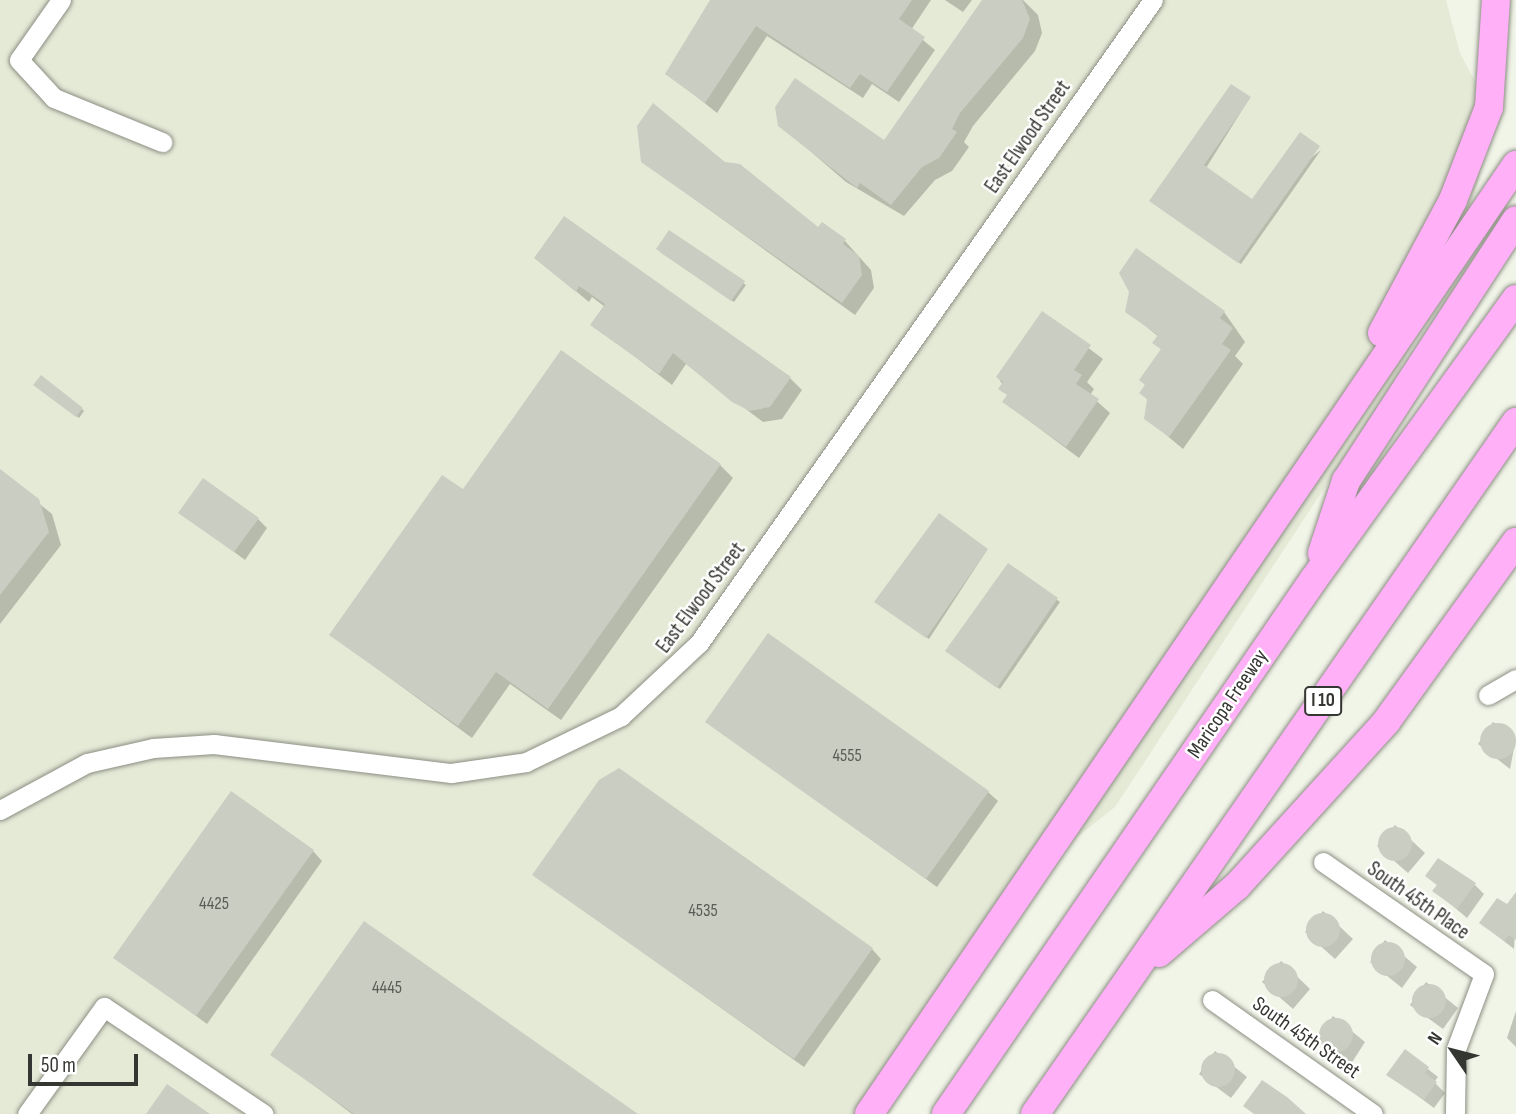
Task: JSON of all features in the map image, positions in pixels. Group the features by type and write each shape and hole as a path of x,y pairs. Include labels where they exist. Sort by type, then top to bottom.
{"highway":[{"path":"1313,456 1453,200 1489,107 1496,0"},
{"path":"869,1114 1313,456 1516,165"},
{"path":"1314,579 1346,481 1516,220"},
{"name":"Maricopa Freeway","path":"946,1114 1314,579 1516,299"},
{"name":"I 10","path":"1035,1114 1516,422"},
{"path":"1127,979 1237,886 1386,722 1516,542"}],"street":[{"path":"61,0 19,60 54,98 162,142"},
{"name":"East Elwood Street","path":"0,810 87,763 153,748 225,745 451,773 526,761 621,716 699,643 1153,0"},
{"path":"1488,695 1516,679"},
{"name":"South 45th Place","path":"1323,862 1486,978 1457,1041 1455,1114"},
{"name":"South 45th Street","path":"1212,1000 1373,1114"},
{"path":"27,1114 104,1007 264,1114"}],"shaded area":[{"path":"0,0 1446,0 1460,53 1488,106 1479,179 1449,269 1392,385 1115,807 1042,865 880,1114 0,1114"}],"building":[{"path":"710,0 912,0 899,19 925,37 887,92 860,74 850,88 756,26 705,103 665,74"},
{"path":"982,0 1022,0 1030,19 1023,38 960,113 952,129 957,132 939,158 922,167 891,205 860,183 857,188 778,126 775,107 795,78 884,140"},
{"path":"1231,84 1251,97 1204,165 1252,199 1300,132 1320,146 1238,263 1149,201"},
{"path":"653,103 725,162 740,164 818,227 822,222 846,239 843,244 859,256 862,275 842,303 641,162 637,126"},
{"path":"564,216 791,377 770,407 750,411 732,402 673,353 659,374 590,325 605,304 579,286 576,292 534,258"},
{"path":"669,230 745,281 731,301 656,249"},
{"path":"1136,248 1225,311 1220,318 1233,328 1222,344 1231,350 1169,437 1144,419 1147,399 1139,393 1145,385 1139,380 1161,349 1152,343 1158,335 1125,312 1129,292 1119,273"},
{"path":"1042,311 1091,345 1074,370 1082,375 1076,384 1099,399 1066,447 1002,402 1007,395 998,389 1003,382 996,377"},
{"path":"561,350 721,464 548,709 496,672 458,726 329,635 442,475 463,489"},
{"path":"41,375 83,408 76,417 33,385"},
{"path":"0,469 39,499 49,532 0,595"},
{"path":"203,478 259,518 234,552 178,513"},
{"path":"939,513 988,549 926,638 874,602"},
{"path":"1008,563 1058,598 997,688 945,651"},
{"path":"768,633 989,791 926,879 705,722"},
{"path":"1498,723 1510,729 1516,741 1510,753 1498,759 1486,753 1480,741 1486,729"},
{"path":"619,768 873,948 794,1059 532,875 599,780"},
{"path":"231,791 314,850 196,1016 113,958"},
{"path":"1395,827 1407,832 1412,844 1407,856 1395,861 1383,856 1378,844 1383,832"},
{"path":"1438,858 1476,883 1457,909 1432,891 1437,885 1425,876"},
{"path":"1516,892 1516,940 1509,935 1504,941 1479,923 1497,898 1507,904"},
{"path":"1323,913 1335,918 1340,930 1335,942 1323,947 1311,942 1306,930 1311,918"},
{"path":"364,921 638,1114 354,1114 270,1055"},
{"path":"1388,942 1400,947 1405,959 1400,971 1388,976 1376,971 1371,959 1376,947"},
{"path":"1281,963 1293,968 1298,980 1293,992 1281,997 1269,992 1264,980 1269,968"},
{"path":"1429,984 1441,989 1446,1001 1441,1013 1429,1018 1417,1013 1412,1001 1417,989"},
{"path":"1336,1018 1348,1023 1353,1035 1348,1047 1336,1052 1324,1047 1319,1035 1324,1023"},
{"path":"1405,1049 1429,1067 1425,1073 1437,1082 1424,1100 1386,1075"},
{"path":"1218,1053 1230,1058 1235,1070 1230,1082 1218,1087 1206,1082 1201,1070 1206,1058"},
{"path":"1262,1080 1306,1114 1254,1114 1243,1106"},
{"path":"167,1084 210,1114 146,1114"}]}
